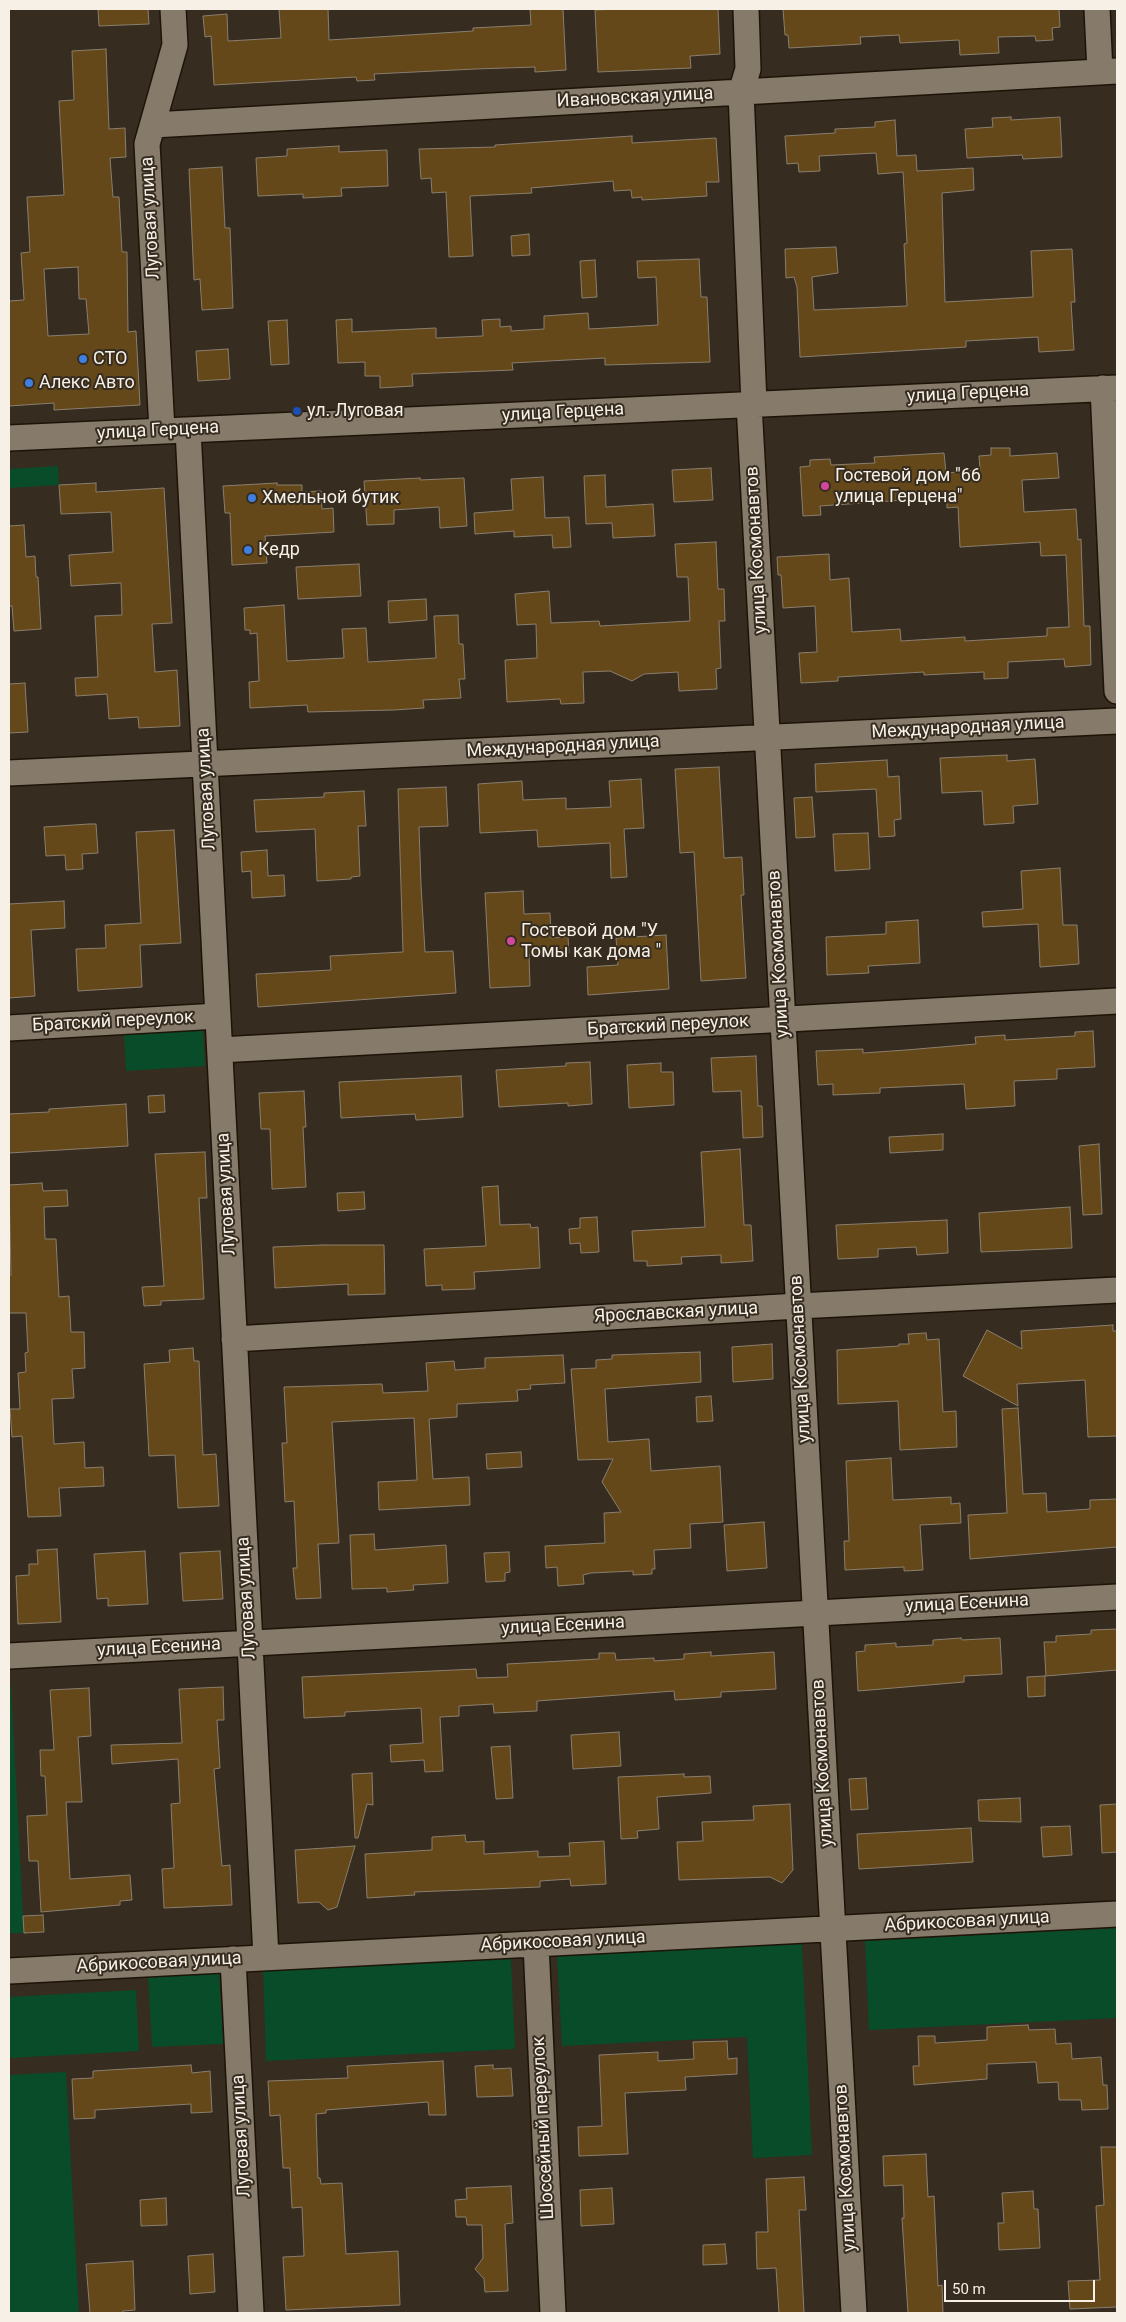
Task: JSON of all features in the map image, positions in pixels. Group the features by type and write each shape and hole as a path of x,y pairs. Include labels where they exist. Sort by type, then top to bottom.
{"street":[{"name":"Луговая улица","path":"162,432 147,144 176,45 173,9"},
{"name":"улица Космонавтов","path":"746,9 748,69 741,92 751,404 814,1612 854,2313"},
{"path":"1097,9 1109,71"},
{"name":"Ивановская улица","path":"153,125 1109,71"},
{"path":"1110,388 1117,691"},
{"name":"улица Герцена","path":"9,438 1110,388"},
{"name":"Луговая улица","path":"188,430 266,1957"},
{"name":"Международная улица","path":"9,773 1117,721"},
{"name":"Братский переулок","path":"220,1050 1117,1001"},
{"name":"Братский переулок","path":"9,1028 218,1016"},
{"name":"Ярославская улица","path":"234,1339 798,1306 1117,1290"},
{"name":"улица Есенина","path":"9,1656 1117,1597"},
{"name":"Абрикосовая улица","path":"9,1971 1117,1914"},
{"name":"Шоссейный переулок","path":"536,1944 553,2313"},
{"name":"Луговая улица","path":"233,1959 251,2313"}],"green space":[{"path":"58,466 59,485 9,488 9,469"},
{"path":"203,1029 205,1066 126,1071 124,1033"},
{"path":"9,1686 11,1686 24,1933 9,1933"},
{"path":"1117,1928 1117,2018 869,2030 865,1941"},
{"path":"802,1944 812,2155 753,2158 747,2037 562,2046 557,1955"},
{"path":"511,1958 515,2049 266,2061 263,1969"},
{"path":"219,1971 223,2044 152,2047 148,1975"},
{"path":"136,1990 139,2051 9,2058 9,1997"},
{"path":"66,2072 79,2313 9,2313 9,2075"}],"building":[{"path":"98,9 148,9 149,24 99,26"},
{"path":"279,9 328,9 329,40 473,31 473,28 531,25 530,9 563,9 566,70 535,72 535,67 475,69 374,74 375,80 357,81 356,77 214,85 211,36 205,37 203,16 227,14 228,41 281,38"},
{"path":"718,9 720,54 690,56 691,68 598,72 595,10"},
{"path":"783,9 1059,9 1060,27 1052,28 1053,40 1036,41 1035,36 998,37 999,53 960,55 959,40 900,43 899,35 860,37 861,44 789,48 788,35 785,35"},
{"path":"106,49 109,129 125,128 126,157 110,158 113,197 119,197 122,252 127,252 128,332 136,331 140,405 54,410 54,403 9,406 9,301 24,300 21,253 30,252 27,197 64,195 59,101 74,100 72,51","holes":["78,267 79,299 86,299 89,334 48,336 44,269"]},
{"path":"1011,117 1011,120 1060,117 1062,157 1023,159 1022,155 967,158 965,129 993,127 992,118"},
{"path":"895,120 897,156 916,155 917,171 973,168 974,190 942,193 945,302 1033,297 1031,251 1072,249 1075,302 1071,302 1074,350 1039,352 1038,337 966,341 966,347 800,357 797,287 794,277 786,278 785,249 836,247 838,273 812,277 814,310 907,306 904,244 907,243 903,172 878,174 876,153 819,156 820,171 799,172 798,163 787,164 785,136 835,133 835,129 875,127 875,122"},
{"path":"632,136 632,143 716,138 719,182 706,182 707,196 642,200 642,197 632,198 631,190 614,191 613,181 531,188 532,193 470,196 473,256 449,257 446,192 432,193 431,178 421,179 419,149 495,147 495,145"},
{"path":"339,146 339,152 387,150 388,186 341,188 342,196 303,198 303,194 258,196 256,158 287,156 287,149"},
{"path":"222,167 225,228 230,228 233,308 202,310 200,279 194,280 189,169"},
{"path":"529,234 530,255 512,256 511,236"},
{"path":"699,259 701,297 707,297 710,362 605,365 605,358 512,363 513,370 412,374 413,386 380,388 380,376 365,376 365,362 338,363 336,320 352,319 352,332 436,328 436,338 483,336 482,320 500,319 500,327 511,326 511,331 544,329 544,316 588,313 589,329 658,325 656,277 638,278 637,261"},
{"path":"595,260 597,297 582,298 580,261"},
{"path":"287,320 289,364 271,365 268,321"},
{"path":"228,349 230,379 198,381 196,351"},
{"path":"991,448 1010,448 1010,456 1057,453 1059,478 1022,480 1024,512 1076,509 1078,540 1081,539 1084,626 1090,626 1091,665 1065,667 1064,659 1008,662 1008,678 984,679 984,672 924,675 924,672 838,677 838,681 801,683 799,653 817,652 815,606 783,608 781,575 778,575 777,557 829,554 830,580 849,578 852,632 900,629 901,641 965,637 965,641 1047,636 1047,628 1069,627 1066,555 1041,556 1040,542 960,547 958,507 947,508 947,497 820,506 821,515 803,516 800,467 810,466 810,460 830,459 831,465 875,463 874,457 944,453 946,473 980,470 979,456 991,455"},
{"path":"711,468 713,500 674,502 672,470"},
{"path":"605,475 606,507 653,504 655,536 613,538 612,523 586,524 584,476"},
{"path":"543,477 545,518 569,517 571,547 553,548 552,535 514,537 514,531 475,534 474,513 513,510 511,479"},
{"path":"420,478 420,480 464,478 467,526 440,528 439,507 394,510 394,524 367,525 364,481"},
{"path":"96,483 96,492 164,488 172,623 152,624 155,672 177,670 180,726 139,728 138,717 109,719 107,694 76,696 75,678 98,677 95,616 122,615 121,583 71,586 69,555 113,552 111,512 61,514 59,485"},
{"path":"277,483 277,485 302,485 302,492 321,491 322,509 333,508 334,532 265,536 267,563 232,565 230,513 225,513 223,486"},
{"path":"24,525 26,557 35,556 41,629 14,631 12,606 9,606 9,526"},
{"path":"716,542 718,589 724,589 725,621 719,621 721,668 716,669 717,689 679,691 678,672 644,674 632,681 610,671 583,672 584,703 561,704 560,699 507,702 505,660 537,658 536,624 517,625 515,594 549,591 551,623 599,621 600,626 690,621 688,577 677,577 675,544"},
{"path":"359,564 361,596 298,599 296,567"},
{"path":"426,599 427,620 389,623 388,601"},
{"path":"284,605 287,661 344,658 342,629 366,628 368,662 436,658 434,616 458,615 459,644 463,644 465,679 459,679 461,698 423,700 424,708 394,710 308,712 307,705 250,708 249,682 259,681 257,633 250,634 250,630 245,630 244,608"},
{"path":"25,683 28,732 9,733 9,684"},
{"path":"1007,755 1007,761 1035,759 1038,804 1013,806 1014,823 984,825 982,791 942,793 940,758"},
{"path":"887,760 888,777 899,776 901,819 894,820 895,836 879,837 876,789 816,792 815,764"},
{"path":"719,767 724,858 742,857 744,895 741,895 746,978 701,981 694,852 680,853 675,769"},
{"path":"641,779 644,828 624,829 627,877 611,878 610,843 538,847 537,830 480,833 478,784 522,781 523,800 566,798 566,809 611,807 609,781"},
{"path":"446,787 448,826 419,827 421,885 425,952 453,951 456,993 258,1007 256,974 331,970 330,956 403,952 398,789"},
{"path":"364,791 366,826 358,826 360,876 351,877 351,879 317,881 315,829 256,832 254,800 324,797 324,793"},
{"path":"812,797 815,837 796,838 794,798"},
{"path":"96,824 98,853 82,854 83,869 66,870 65,855 46,856 44,827"},
{"path":"174,830 181,943 140,945 142,987 78,991 76,949 106,948 105,925 141,923 136,832"},
{"path":"868,833 870,869 835,871 833,834"},
{"path":"267,850 268,876 284,875 285,896 252,898 251,871 242,872 241,852"},
{"path":"1060,868 1063,925 1077,925 1079,964 1040,967 1038,924 983,927 982,912 1023,909 1021,871"},
{"path":"523,891 524,914 550,913 551,938 568,937 569,953 529,955 530,986 490,988 485,893"},
{"path":"64,901 65,928 31,930 35,996 9,998 9,904"},
{"path":"918,920 920,963 868,966 869,973 827,975 826,937 886,934 886,922"},
{"path":"666,935 669,989 588,995 587,967 618,965 616,938"},
{"path":"1093,1031 1095,1067 1057,1069 1057,1079 1014,1081 1015,1106 966,1109 964,1084 880,1088 880,1093 833,1095 833,1084 818,1085 816,1051 863,1049 863,1053 906,1050 976,1044 975,1037 1005,1035 1005,1040 1075,1036 1075,1032"},
{"path":"756,1056 758,1106 762,1106 763,1137 743,1138 741,1091 713,1092 711,1058"},
{"path":"590,1062 592,1104 568,1106 568,1103 499,1107 496,1070 566,1066 566,1063"},
{"path":"661,1063 661,1072 673,1072 674,1105 629,1108 627,1065"},
{"path":"461,1076 463,1117 416,1120 415,1114 341,1118 339,1082"},
{"path":"304,1091 306,1127 303,1127 306,1187 272,1189 270,1129 261,1129 259,1093"},
{"path":"164,1095 165,1112 149,1113 148,1096"},
{"path":"126,1104 128,1146 9,1153 9,1114 49,1112 49,1109"},
{"path":"943,1134 943,1150 890,1153 889,1137"},
{"path":"1099,1144 1102,1214 1083,1215 1079,1146"},
{"path":"740,1149 744,1225 751,1225 753,1261 721,1263 721,1255 681,1257 682,1264 647,1266 647,1261 634,1261 632,1231 705,1227 701,1152"},
{"path":"205,1152 207,1198 199,1198 204,1299 161,1301 161,1305 144,1306 142,1287 164,1286 155,1154"},
{"path":"42,1183 43,1191 67,1190 68,1206 44,1207 45,1239 56,1239 59,1297 69,1296 71,1332 84,1332 85,1368 72,1369 74,1398 52,1399 54,1444 84,1442 85,1468 103,1467 104,1486 59,1488 61,1516 28,1517 22,1436 12,1437 10,1409 20,1409 18,1373 26,1372 25,1353 28,1352 26,1313 9,1313 9,1275 11,1275 9,1185"},
{"path":"498,1186 500,1225 530,1224 531,1228 538,1227 540,1268 474,1272 475,1289 442,1290 442,1285 426,1286 424,1249 486,1246 482,1187"},
{"path":"364,1192 365,1209 338,1211 337,1193"},
{"path":"1070,1207 1072,1248 981,1252 979,1213"},
{"path":"597,1217 599,1252 581,1253 580,1243 570,1244 569,1229 580,1228 580,1218"},
{"path":"947,1220 948,1253 917,1255 916,1247 878,1249 878,1257 838,1259 836,1225"},
{"path":"384,1245 385,1294 348,1295 348,1284 275,1288 273,1247"},
{"path":"1113,1325 1113,1331 1117,1331 1117,1436 1088,1437 1085,1380 1017,1384 1018,1406 963,1376 987,1330 1022,1349 1021,1331"},
{"path":"926,1333 927,1340 939,1339 943,1412 956,1411 957,1447 900,1450 898,1401 838,1404 837,1350 899,1346 899,1344 909,1344 908,1334"},
{"path":"772,1344 773,1379 733,1382 732,1347"},
{"path":"193,1348 194,1361 199,1361 203,1455 216,1454 219,1506 178,1508 175,1455 149,1456 144,1364 170,1362 169,1350"},
{"path":"700,1352 701,1382 605,1389 608,1442 649,1439 651,1471 720,1466 723,1522 690,1524 691,1548 654,1550 655,1569 652,1569 652,1574 633,1575 633,1571 591,1573 583,1575 584,1584 558,1586 557,1567 546,1568 545,1546 605,1543 604,1513 621,1512 602,1482 613,1459 578,1460 571,1369 596,1368 596,1360 612,1359 612,1355"},
{"path":"563,1355 565,1383 530,1385 531,1389 517,1390 518,1401 457,1404 457,1417 429,1419 433,1479 469,1477 470,1505 379,1510 378,1482 417,1480 414,1418 332,1422 339,1543 318,1544 321,1598 296,1599 293,1568 297,1568 294,1501 285,1502 282,1443 287,1443 284,1387 382,1384 383,1393 428,1391 426,1363 454,1361 455,1370 485,1368 485,1358"},
{"path":"711,1396 713,1421 697,1422 696,1397"},
{"path":"1018,1408 1023,1494 1046,1493 1047,1512 1090,1509 1090,1500 1117,1499 1117,1547 970,1559 968,1515 1007,1513 1002,1409"},
{"path":"521,1452 522,1467 487,1469 486,1454"},
{"path":"891,1458 893,1500 951,1497 951,1504 960,1503 961,1523 920,1525 923,1570 904,1571 904,1567 845,1570 844,1541 849,1541 846,1461"},
{"path":"764,1522 767,1568 727,1571 724,1525"},
{"path":"374,1534 375,1550 446,1545 448,1583 413,1585 414,1590 387,1592 387,1588 352,1589 350,1535"},
{"path":"57,1549 61,1622 18,1624 16,1576 29,1575 29,1564 38,1564 37,1550"},
{"path":"145,1551 148,1604 108,1606 108,1598 97,1599 94,1554"},
{"path":"220,1551 223,1599 183,1601 180,1553"},
{"path":"509,1552 510,1572 505,1573 505,1581 486,1582 484,1553"},
{"path":"1117,1629 1117,1670 1046,1676 1044,1642 1056,1642 1056,1636 1091,1634 1091,1630"},
{"path":"961,1638 962,1640 1000,1638 1002,1674 964,1676 964,1682 858,1691 856,1652 865,1651 865,1645 896,1643 896,1647 933,1645 933,1640"},
{"path":"711,1652 711,1656 774,1652 776,1689 721,1692 721,1697 675,1700 674,1691 537,1701 537,1711 494,1713 493,1704 459,1706 459,1716 440,1717 443,1771 425,1772 424,1760 391,1762 390,1745 423,1743 421,1708 345,1712 345,1716 304,1718 302,1677 476,1669 477,1678 508,1677 507,1664 599,1659 599,1653 615,1653 616,1660 654,1658 654,1661 684,1659 684,1654"},
{"path":"1045,1676 1045,1696 1028,1697 1027,1677"},
{"path":"223,1687 224,1720 217,1720 220,1768 214,1769 222,1866 230,1865 232,1905 164,1908 162,1869 174,1868 171,1804 180,1803 178,1759 112,1764 111,1745 182,1743 179,1689"},
{"path":"89,1688 91,1736 78,1737 82,1802 66,1802 70,1879 130,1875 132,1900 120,1901 120,1905 41,1912 38,1861 29,1861 27,1816 47,1815 45,1776 41,1776 40,1750 54,1750 50,1690"},
{"path":"619,1732 621,1766 573,1769 571,1735"},
{"path":"510,1746 513,1798 496,1799 491,1747"},
{"path":"372,1773 373,1805 367,1804 358,1838 355,1838 352,1774"},
{"path":"684,1774 684,1777 710,1776 711,1793 657,1797 659,1829 637,1831 638,1838 621,1839 618,1777"},
{"path":"866,1778 868,1809 851,1810 849,1779"},
{"path":"1020,1798 1021,1822 979,1821 978,1800"},
{"path":"790,1804 793,1870 782,1883 770,1877 679,1880 677,1842 703,1841 702,1822 754,1820 753,1806"},
{"path":"1117,1804 1117,1852 1102,1853 1100,1805"},
{"path":"1070,1826 1072,1855 1043,1857 1041,1827"},
{"path":"971,1828 973,1862 859,1869 857,1834"},
{"path":"465,1835 466,1842 484,1841 484,1854 538,1851 538,1857 570,1856 569,1843 604,1841 606,1884 571,1886 570,1879 540,1881 540,1887 414,1892 415,1895 367,1898 365,1854 432,1850 432,1837"},
{"path":"355,1846 337,1907 328,1910 319,1902 298,1903 295,1850"},
{"path":"43,1915 44,1932 24,1933 23,1916"},
{"path":"1028,2025 1029,2030 1055,2029 1056,2044 1071,2043 1072,2059 1101,2057 1103,2085 1107,2085 1108,2109 1082,2110 1081,2100 1059,2100 1058,2082 1038,2083 1036,2062 987,2064 987,2079 914,2085 913,2066 919,2066 918,2036 935,2036 935,2043 987,2040 987,2027"},
{"path":"727,2041 728,2059 737,2058 737,2074 685,2077 686,2090 625,2093 628,2154 579,2156 578,2127 602,2126 599,2055 658,2052 658,2061 694,2059 693,2042"},
{"path":"443,2061 446,2115 429,2115 428,2102 326,2110 326,2113 316,2114 318,2178 320,2178 321,2184 342,2183 346,2254 398,2251 400,2305 286,2310 283,2257 304,2256 302,2207 292,2208 290,2168 283,2168 280,2115 270,2116 268,2081 348,2078 347,2066"},
{"path":"191,2065 192,2073 210,2071 212,2112 191,2113 191,2104 95,2110 95,2118 74,2119 72,2079 93,2078 93,2071"},
{"path":"493,2065 493,2069 511,2068 513,2096 477,2097 475,2066"},
{"path":"1101,2147 1117,2147 1117,2307 1070,2309 1068,2281 1100,2280 1096,2206 1104,2205"},
{"path":"926,2154 928,2197 934,2196 938,2286 942,2285 943,2313 908,2313 902,2218 904,2218 903,2185 884,2186 883,2156"},
{"path":"804,2177 806,2210 799,2210 804,2313 779,2313 776,2268 757,2269 756,2232 768,2232 766,2179"},
{"path":"511,2186 513,2223 505,2224 508,2291 485,2292 484,2279 475,2269 483,2258 482,2225 467,2225 466,2217 456,2217 455,2200 467,2199 466,2188"},
{"path":"612,2188 614,2224 581,2226 580,2190"},
{"path":"1033,2191 1034,2209 1038,2209 1040,2248 999,2250 998,2223 1004,2223 1002,2193"},
{"path":"166,2198 167,2225 141,2226 140,2200"},
{"path":"725,2244 727,2264 703,2265 703,2245"},
{"path":"213,2254 215,2292 190,2294 188,2256"},
{"path":"133,2261 135,2310 123,2311 123,2313 90,2313 86,2264"}],"place":[{"name":"СТО","path":"83,359"},
{"name":"Алекс Авто","path":"29,383"},
{"name":"ул. Луговая","path":"297,411"},
{"name":"Гостевой дом \"66 улица Герцена\"","path":"825,486"},
{"name":"Хмельной бутик","path":"252,498"},
{"name":"Кедр","path":"248,550"},
{"name":"Гостевой дом \"У Томы как дома \"","path":"511,941"}]}
